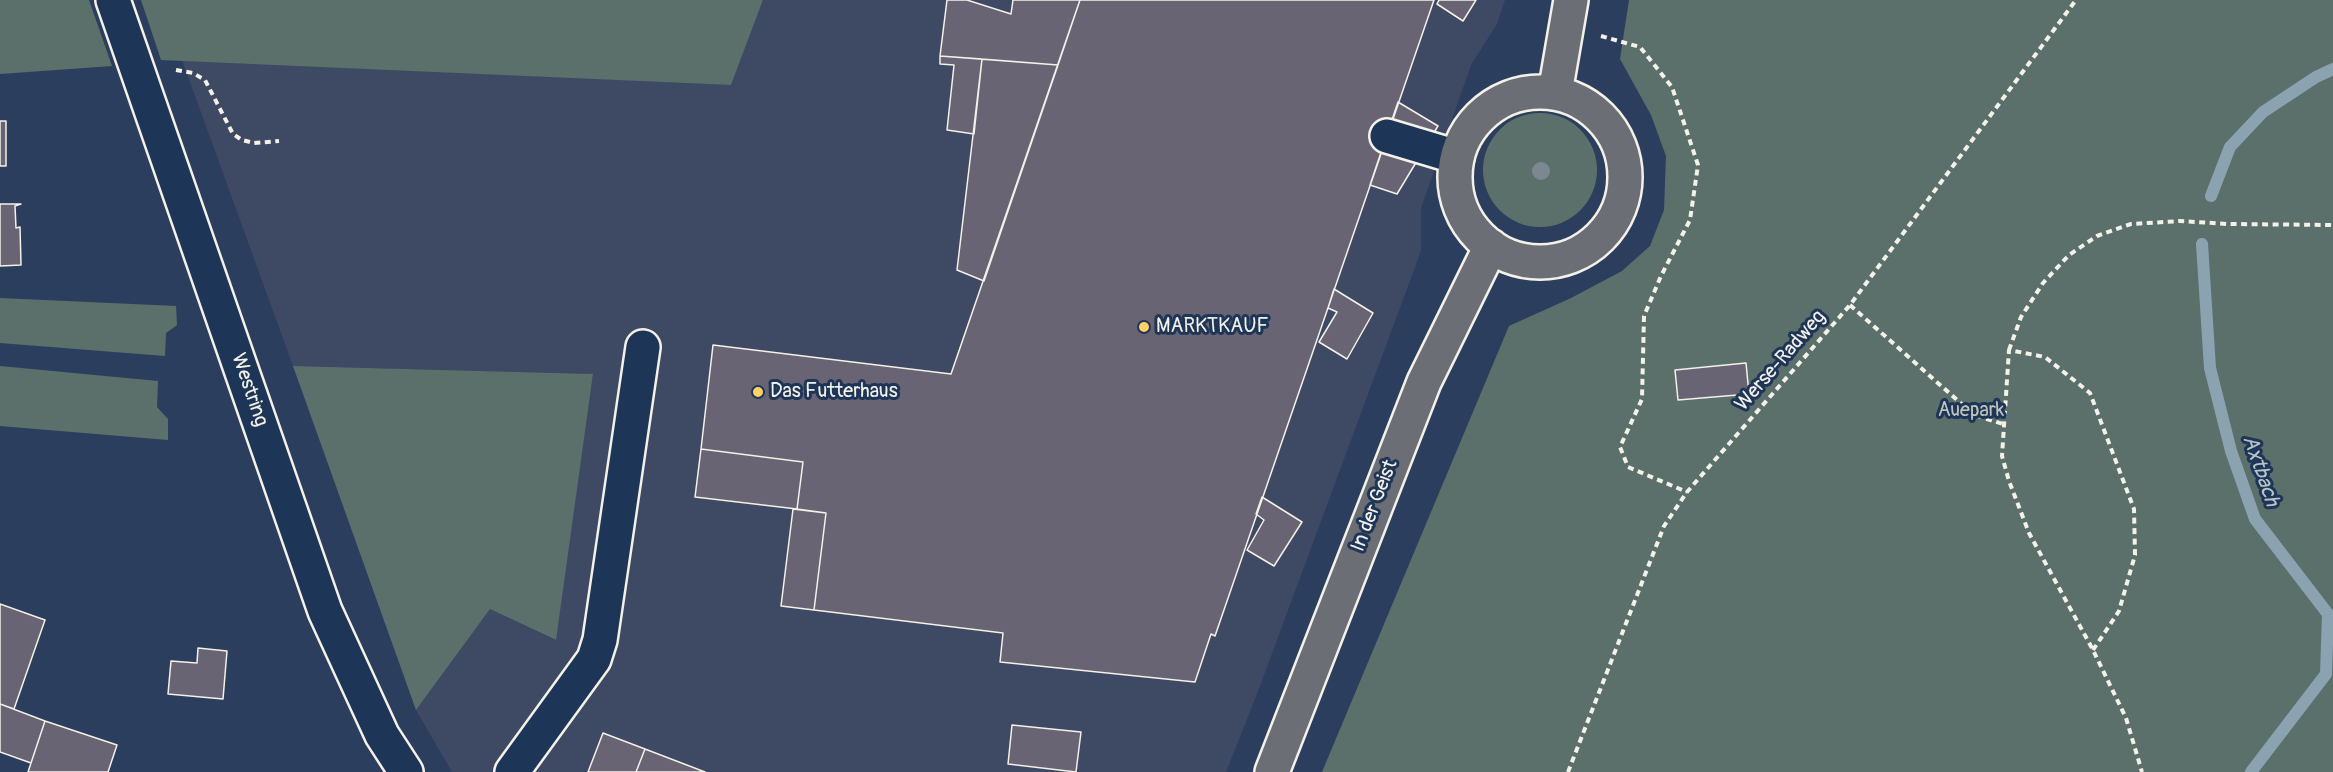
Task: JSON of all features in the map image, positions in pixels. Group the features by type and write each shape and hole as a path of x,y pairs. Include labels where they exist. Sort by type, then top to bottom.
{"main road":[{"path":"1555,93 1568,13"},
{"path":"1529,92 1555,93 1577,100 1597,113 1612,131 1622,152 1625,175 1623,199 1614,220 1599,238 1580,252 1558,260 1534,262 1512,257 1491,246 1473,229 1460,207 1455,182 1457,157 1467,133 1483,114 1497,104 1529,92"},
{"name":"In der Geist","path":"1272,772 1424,382 1491,246"}],"street":[{"name":"Westring","path":"113,0 325,611 382,735 406,772"},
{"path":"1387,136 1457,157"},
{"path":"512,772 594,659 600,640 643,347"}],"path":[{"name":"Werse-Radweg","path":"1568,772 1664,526 1687,492 1850,304 2076,0"},
{"path":"1568,13 1640,47 1672,87 1698,165 1690,220 1661,276 1644,316 1642,399 1620,447 1628,467 1687,492"},
{"path":"138,70 175,70 193,73 205,80 233,134 242,140 254,143 279,141"},
{"path":"2142,772 2126,718 2093,650 2029,533 2002,456 2009,350 2021,317 2043,283 2069,255 2097,236 2131,224 2170,222 2333,225"},
{"path":"1850,304 1974,415 2003,424"},
{"path":"2009,350 2045,357 2090,393 2134,509 2135,555 2119,611 2093,650"}],"shaded area":[{"path":"763,0 1505,0 1497,24 1471,65 1421,208 1421,251 1226,772 452,772 416,710 490,609 555,640 593,374 293,366 182,60 731,85"}],"green space":[{"path":"0,0 89,0 112,66 0,74"},
{"path":"141,0 763,0 731,85 161,60"},
{"name":"Auepark","path":"1629,0 2333,0 2333,772 1322,772 1509,326 1571,298 1622,271 1650,246 1664,210 1666,156 1651,115 1620,59"},
{"path":"1540,113 1562,117 1580,130 1593,148 1597,170 1593,192 1580,210 1562,223 1540,227 1518,223 1500,210 1487,192 1483,170 1487,148 1500,130 1518,117"},
{"path":"0,298 176,306 177,325 166,333 165,356 0,343"},
{"path":"0,366 158,381 157,407 168,419 168,440 0,426"},
{"path":"293,366 593,374 556,640 490,609 416,710"}],"building":[{"path":"947,0 967,0 1011,14 1013,0 1080,0 1058,65 940,56"},
{"name":"MARKTKAUF","path":"1080,0 1434,0 1215,636 1211,634 1195,682 1000,662 1003,633 814,610 826,513 797,509 803,462 701,449 713,345 951,374"},
{"path":"1439,0 1476,0 1463,21 1437,4"},
{"path":"940,56 982,59 974,134 947,130 954,65 940,64"},
{"path":"982,59 1058,65 984,281 957,270"},
{"path":"1398,102 1438,126 1397,194 1370,185"},
{"path":"0,121 6,121 6,166 0,166"},
{"path":"0,204 21,204 15,206 16,228 20,227 21,265 0,266"},
{"path":"1334,289 1373,313 1347,359 1319,342 1337,312 1328,308"},
{"path":"1746,363 1749,394 1678,400 1675,370"},
{"path":"701,449 803,462 797,509 695,497"},
{"path":"1262,497 1302,522 1274,566 1247,550 1264,520 1256,514"},
{"path":"793,509 826,513 814,610 781,606"},
{"path":"0,604 45,620 14,709 0,704"},
{"path":"198,648 227,651 223,699 168,694 171,661 197,663"},
{"path":"0,704 45,721 31,763 0,752"},
{"path":"45,721 117,745 108,772 28,772"},
{"path":"1012,725 1081,732 1076,772 1008,764"},
{"path":"603,733 645,749 636,772 588,772"},
{"path":"645,749 705,772 636,772"}],"waterway":[{"name":"Axtbach","path":"2211,196 2230,147 2263,112 2316,77 2333,69"},
{"name":"Axtbach","path":"2202,244 2210,368 2231,451 2255,519 2328,614 2326,674 2251,772"}],"place":[{"name":"MARKTKAUF","path":"1144,327"},
{"name":"Das Futterhaus","path":"758,392"}]}
